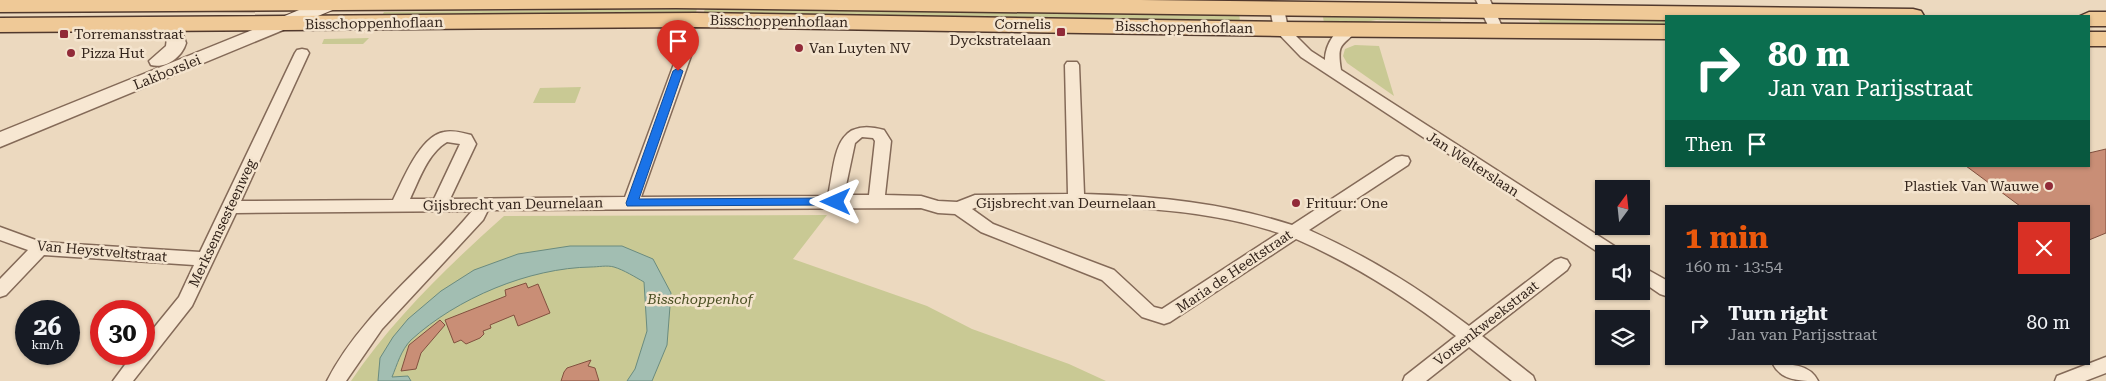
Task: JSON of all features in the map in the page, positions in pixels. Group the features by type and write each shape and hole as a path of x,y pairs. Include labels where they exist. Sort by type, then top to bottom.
{"main road":[{"name":"Bisschoppenhoflaan","path":"0,5 86,2 685,2 1279,19 1351,29 1490,14 1665,32"},
{"path":"252,24 305,2"},
{"name":"Lakborslei","path":"282,24 336,2"},
{"name":"Bisschoppenhoflaan","path":"0,25 696,20 1279,19 1490,14 1702,15"},
{"path":"2090,18 2106,19"},
{"path":"2090,39 2106,39"}],"street":[{"name":"Jan Welterslaan","path":"1279,19 1306,54 1599,245"},
{"name":"Lakborslei","path":"0,140 104,91 158,61 178,44 175,33 151,30 132,24"},
{"name":"Lakborslei","path":"158,61 252,24"},
{"name":"Lakborslei","path":"0,126 104,91 282,24"},
{"path":"1334,73 1331,55 1334,45 1340,37 1351,29"},
{"path":"632,203 685,52"},
{"name":"Merksemsesteenweg","path":"122,381 186,301 302,53"},
{"path":"1072,65 1076,200"},
{"path":"836,202 847,142 852,136 870,131 879,134 883,142 876,202"},
{"path":"398,206 432,144 442,137 456,136 466,139 468,144 439,205"},
{"name":"Maria de Heeltstraat","path":"959,208 987,228 1108,275 1148,312 1164,318 1402,161"},
{"name":"Gijsbrecht van Deurnelaan","path":"229,207 921,202 938,207 959,208 975,201 1133,200 1208,208 1252,218 1294,232 1347,254 1386,277 1468,336 1526,381"},
{"path":"336,381 376,324 477,216 484,204"},
{"name":"Van Heystveltstraat","path":"0,233 40,248 206,259"},
{"path":"0,290 40,248"},
{"name":"Vorsenkweekstraat","path":"1412,381 1561,265"},
{"path":"1650,278 1665,287"},
{"path":"1784,365 1809,381"},
{"path":"2064,381 2106,365"}],"green space":[{"path":"698,5 695,16 380,19 384,12 673,9"},
{"path":"706,5 1239,12 1240,22 703,15"},
{"path":"1439,15 1441,21 1376,20 1355,24 1324,23 1323,17 1417,18"},
{"path":"1536,16 1665,17 1665,28 1542,26"},
{"path":"369,38 363,44 322,44 324,39"},
{"path":"1355,45 1379,46 1394,96 1347,63 1343,56 1345,49"},
{"path":"581,87 575,103 533,103 540,88"},
{"name":"Bisschoppenhof","path":"827,215 793,259 927,306 972,329 1069,364 1106,381 351,381 367,358 422,294 504,216"}],"shaded area":[{"path":"570,246 622,246 653,259 671,293 667,345 652,381 627,381 635,369 647,331 644,282 618,268 605,266 543,273 519,279 472,299 429,325 411,340 405,348 392,377 408,376 411,381 378,381 380,358 393,337 408,319 441,291 474,270 518,254"}],"building":[{"name":"Plastiek Van Wauwe","path":"2106,149 2106,233 2090,240 2090,205 2019,205 1967,167 2090,167 2090,153"},
{"path":"526,283 528,288 538,284 550,313 518,326 514,315 490,325 491,328 483,331 484,334 480,338 466,344 461,340 454,343 445,320 506,296 505,290"},
{"path":"440,320 445,325 421,353 416,369 401,371 409,345"},
{"path":"591,360 588,366 595,368 599,381 561,381 567,368"}],"place":[{"name":"Cornelis Dyckstratelaan","path":"1061,32"},
{"name":"Torremansstraat","path":"64,34"},
{"name":"Van Luyten NV","path":"799,48"},
{"name":"Pizza Hut","path":"71,53"},
{"name":"Plastiek Van Wauwe","path":"2049,186"},
{"name":"Frituur: One","path":"1296,203"}],"route":[{"path":"678,71 632,203 836,202"}]}
